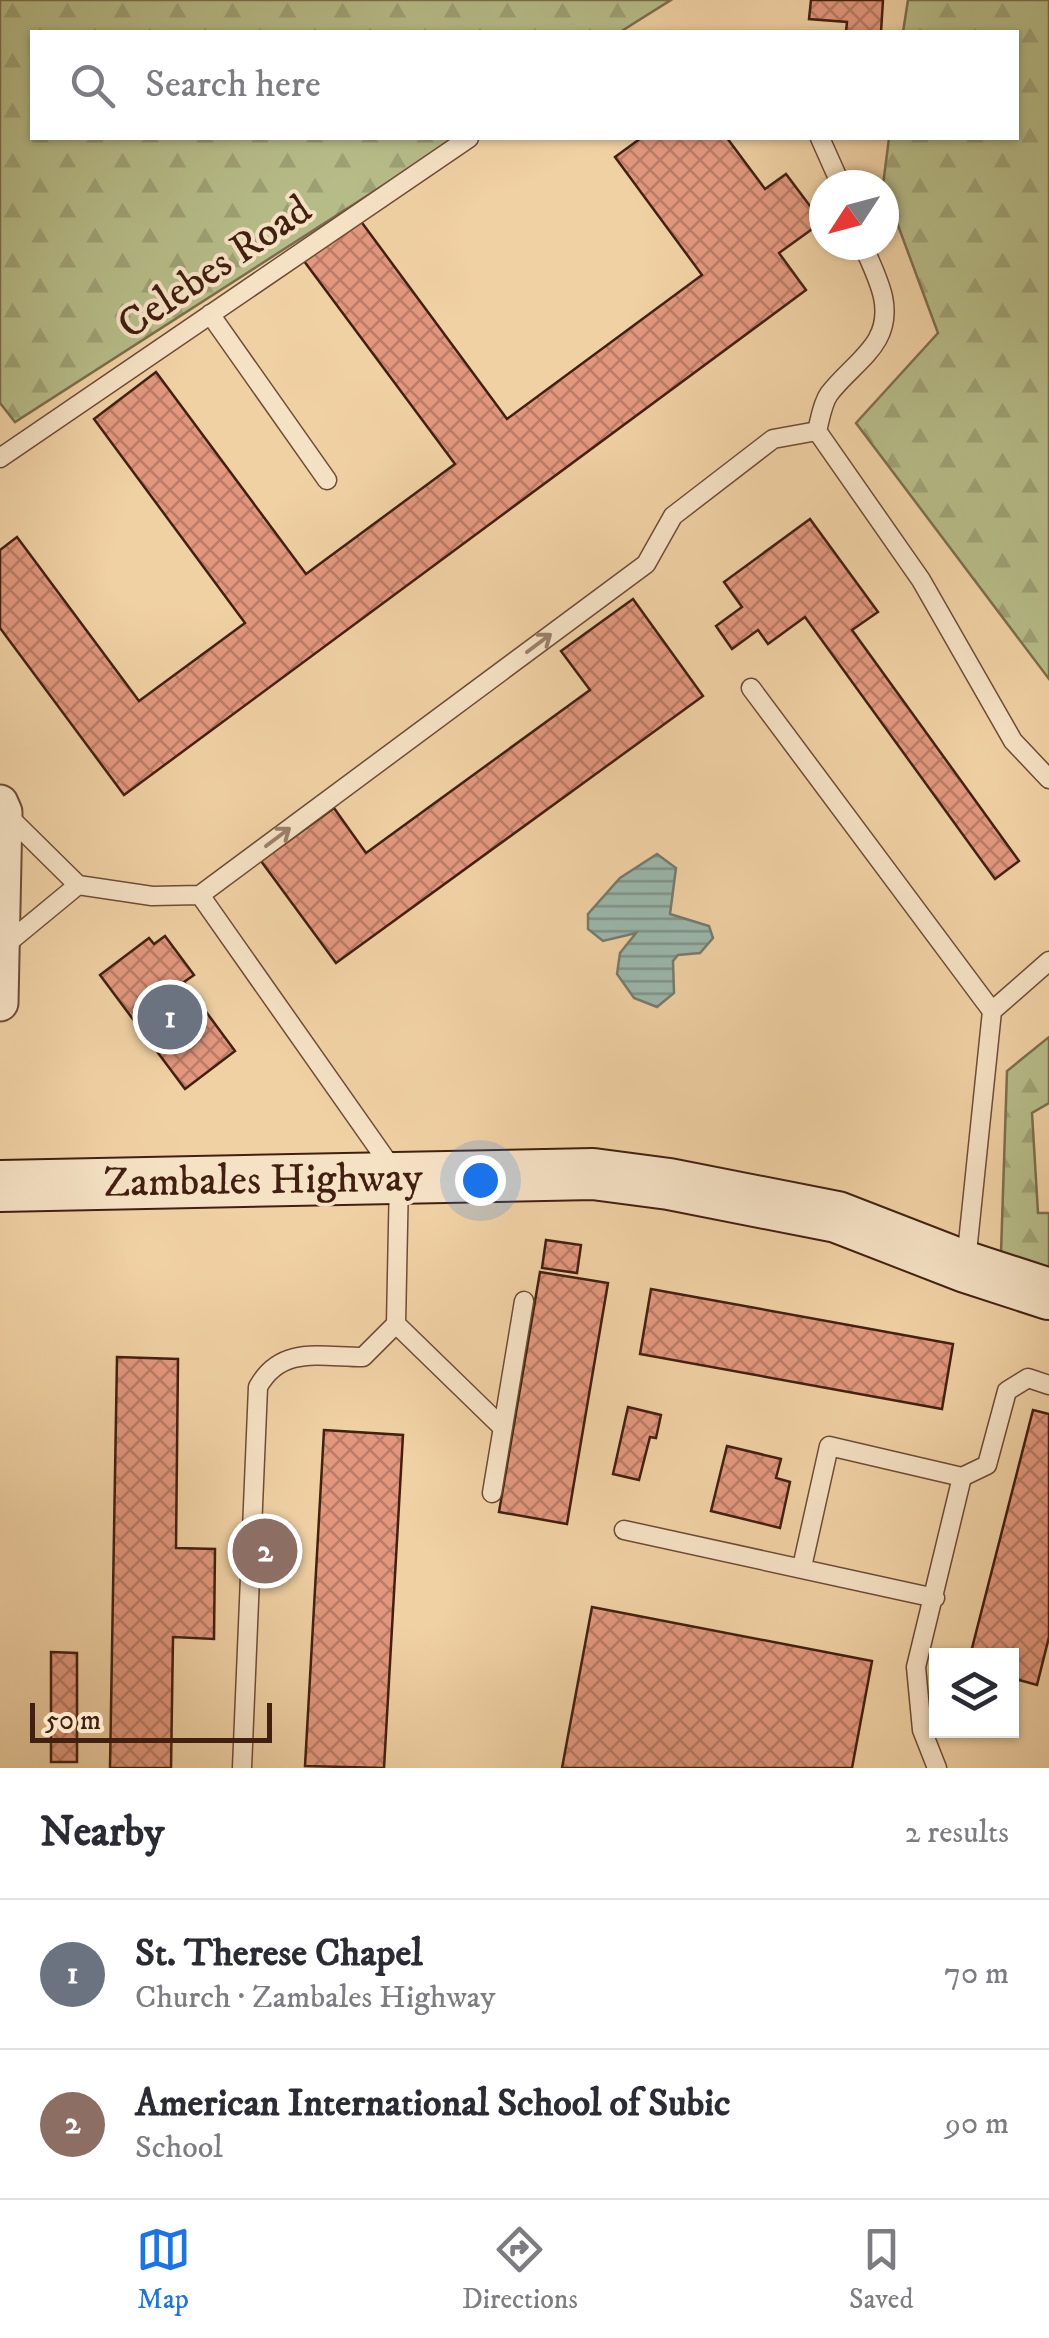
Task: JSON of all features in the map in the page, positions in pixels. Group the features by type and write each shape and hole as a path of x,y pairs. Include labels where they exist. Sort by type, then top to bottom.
{"main road":[{"name":"Zambales Highway","path":"0,1186 593,1174 669,1184 837,1218 1049,1294"}],"street":[{"path":"0,1003 2,808"}],"lane":[{"name":"Celebes Road","path":"0,458 466,140"},
{"path":"821,140 834,170"},
{"path":"816,431 828,396 865,360 881,336 882,295 869,260"},
{"path":"210,314 327,480"},
{"path":"816,431 921,580 1013,741 1049,779"},
{"path":"2,808 78,885 152,896 200,895 646,564 673,516 772,438 816,431"},
{"path":"751,688 992,1011 966,1267"},
{"path":"1,948 78,885"},
{"path":"200,895 399,1178 396,1324 364,1356 286,1358 267,1370 258,1386 242,1768"},
{"path":"992,1011 1049,961"},
{"path":"492,1492 524,1301"},
{"path":"396,1324 504,1428"},
{"path":"802,1567 829,1446 962,1477 988,1465 1007,1391 1028,1378 1049,1384"},
{"path":"937,1768 922,1730 916,1666 962,1477"},
{"path":"624,1530 935,1598"}],"green space":[{"path":"0,0 671,0 623,30 30,30 30,140 454,140 15,422 0,403"},
{"path":"908,0 1049,0 1049,679 856,423 938,333 899,228 899,170 885,170 889,140 1019,140 1019,30 903,30"},
{"path":"1049,1037 1049,1103 1032,1113 1038,1213 1049,1213 1049,1271 1001,1253 1007,1071"}],"shaded area":[{"path":"657,854 676,868 670,914 709,926 713,938 700,953 678,955 673,961 674,993 657,1007 634,998 617,974 620,953 636,933 603,941 588,929 588,914 620,878"}],"building":[{"path":"811,0 883,0 881,30 846,30 847,22 809,19"},
{"path":"638,140 728,140 765,189 786,174 809,205 809,231 779,253 806,290 124,795 0,628 0,550 17,537 139,701 245,623 94,419 156,372 306,574 455,464 301,257 357,216 507,419 702,275 615,157"},
{"path":"810,519 878,612 852,630 1019,861 995,879 805,617 768,644 758,630 732,649 716,626 742,607 724,582"},
{"path":"633,599 703,696 336,963 261,861 334,808 366,853 590,690 561,651"},
{"path":"165,936 194,975 184,982 235,1051 185,1089 100,975 149,938 154,944"},
{"path":"546,1240 581,1245 577,1273 542,1268"},
{"path":"540,1272 608,1283 567,1524 499,1512"},
{"path":"651,1289 953,1344 942,1409 640,1354"},
{"path":"117,1357 178,1359 176,1548 215,1549 214,1639 173,1637 171,1768 110,1768"},
{"path":"628,1407 661,1415 656,1438 650,1437 639,1480 613,1474"},
{"path":"1033,1410 1049,1414 1049,1637 1037,1685 1019,1680 1019,1648 972,1648"},
{"path":"324,1430 403,1435 384,1768 305,1766"},
{"path":"727,1446 781,1459 776,1478 790,1482 780,1528 711,1511"},
{"path":"592,1607 872,1661 852,1768 562,1768"},
{"path":"51,1652 77,1653 77,1762 51,1762"}],"place":[{"name":"St. Therese Chapel","path":"170,1017"},
{"name":"American International School of Subic","path":"265,1551"}]}
